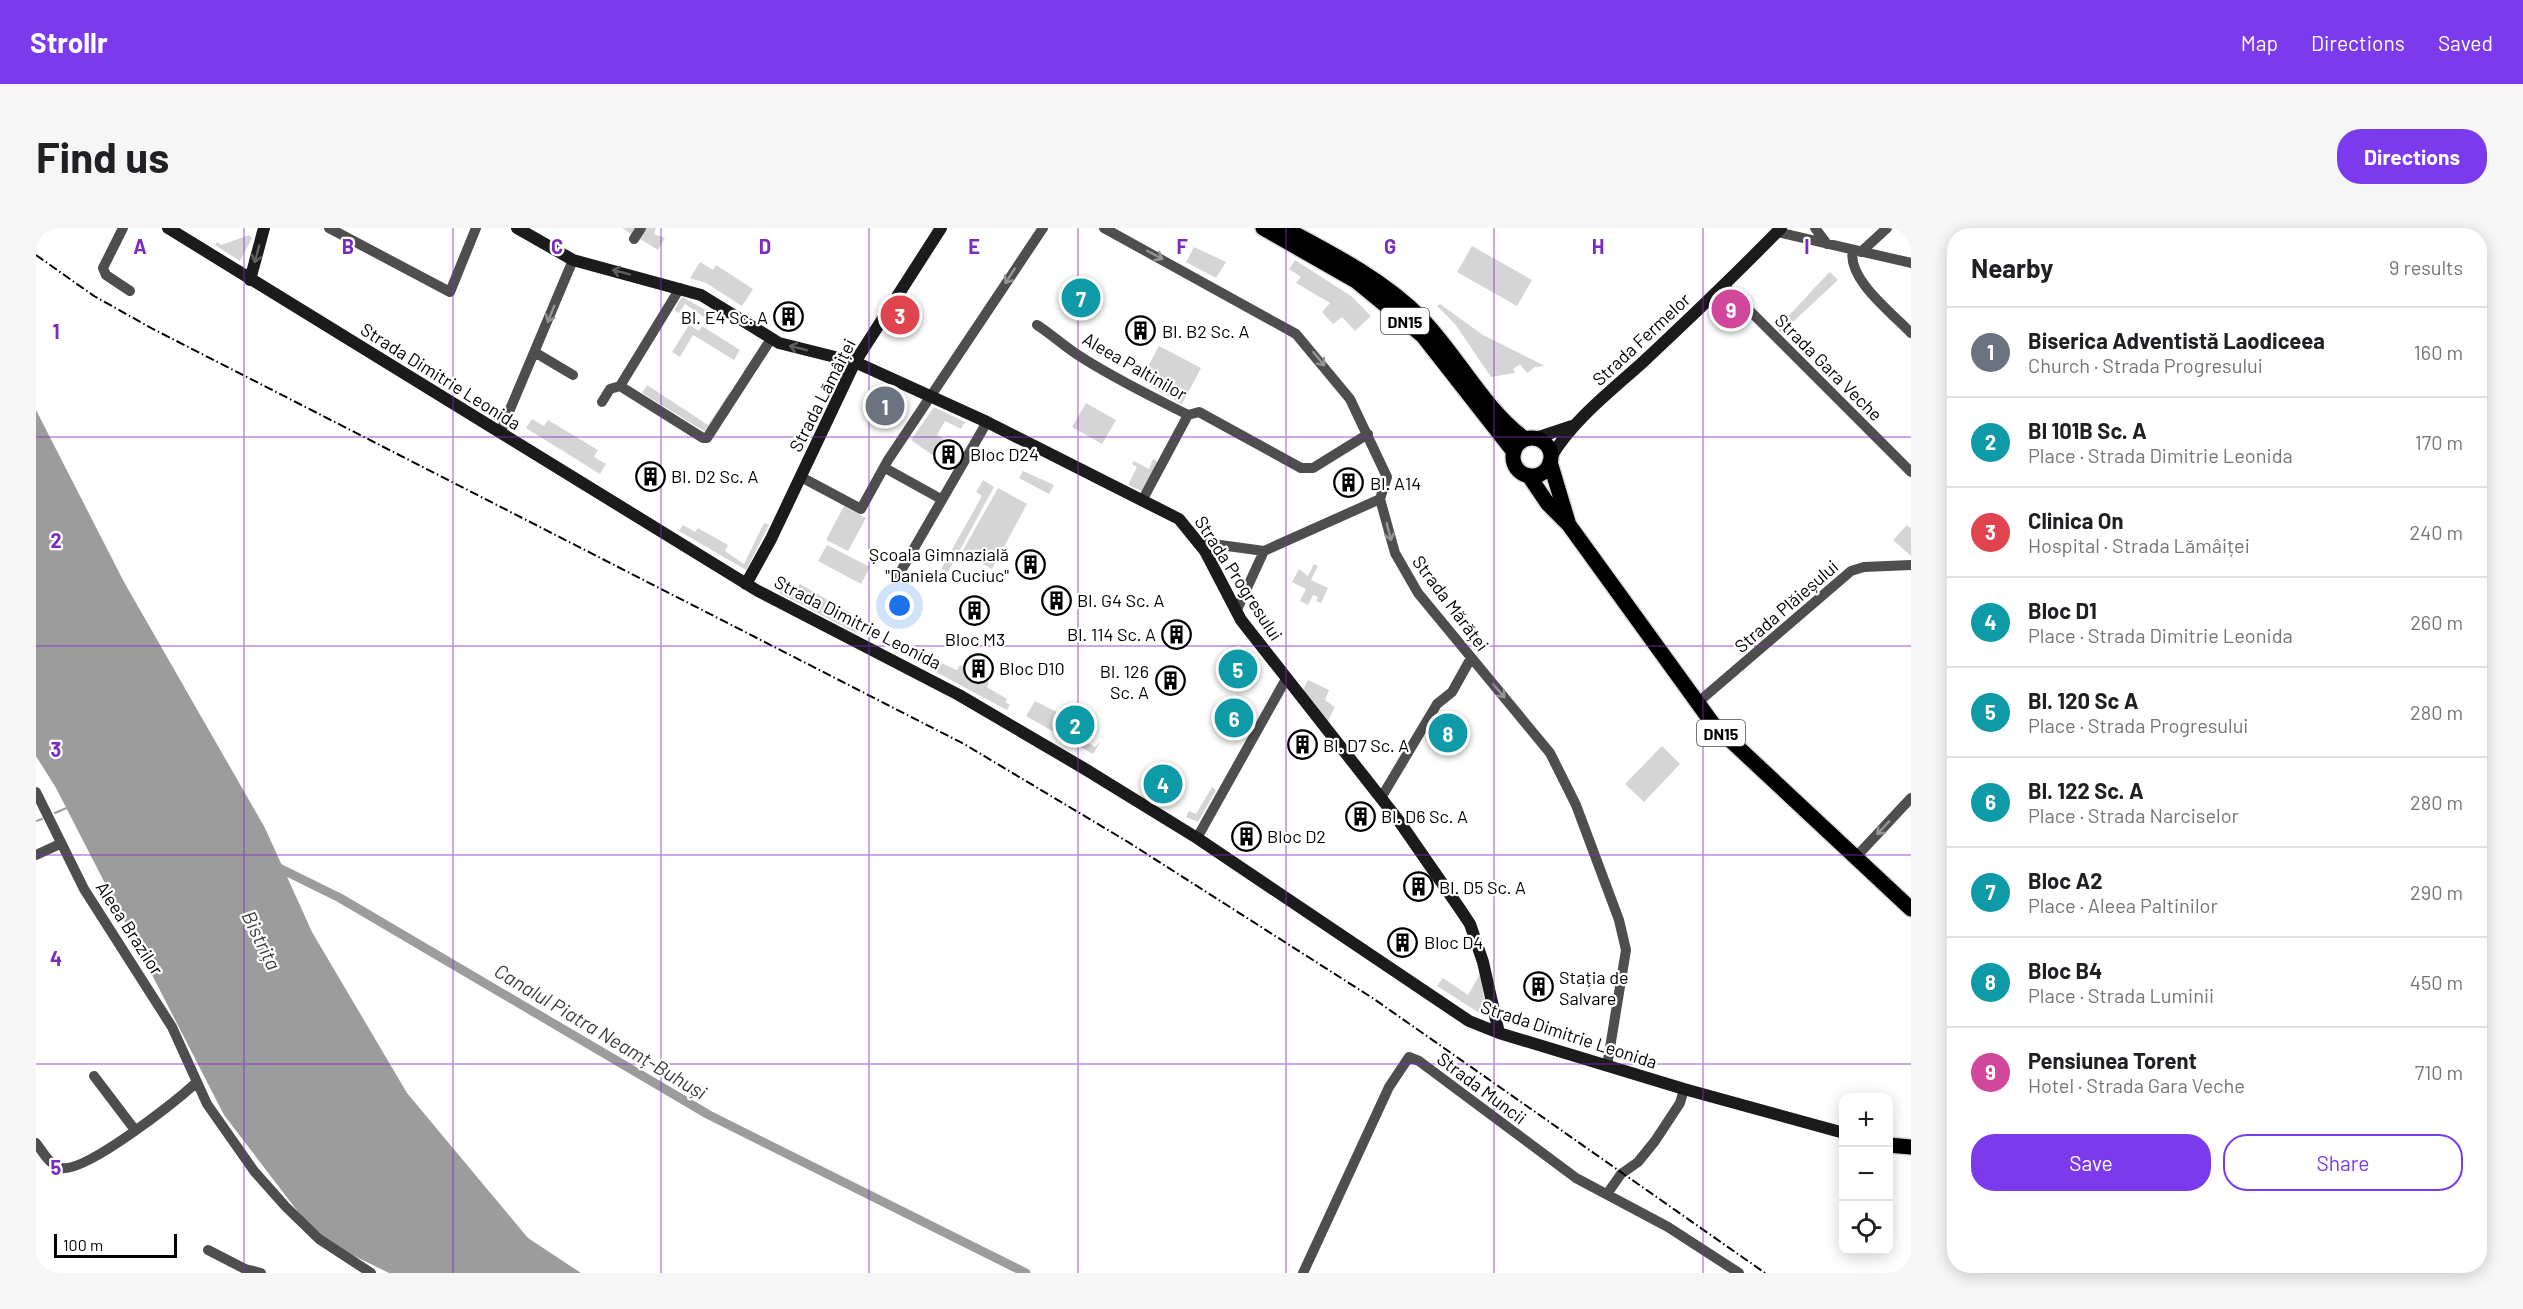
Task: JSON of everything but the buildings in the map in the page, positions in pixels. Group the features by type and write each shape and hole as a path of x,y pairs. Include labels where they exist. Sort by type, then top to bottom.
{"main road":[{"name":"DN15","path":"1263,228 1356,281 1422,336 1514,452 1515,464 1523,474 1529,476 1548,504 1569,525 1696,704 1738,750 1911,909"},
{"name":"DN15","path":"1284,228 1348,265 1420,317 1502,418 1531,439 1548,447 1558,495 1569,525"},
{"path":"1514,452 1531,439"},
{"path":"1529,476 1545,471 1551,460"},
{"path":"1893,1146 1911,1149"}],"street":[{"path":"123,228 103,268 106,275 130,291"},
{"name":"Strada Dimitrie Leonida","path":"168,228 746,584 996,716 1197,838 1469,1021 1499,1033 1607,1066 1839,1132"},
{"path":"250,280 264,228"},
{"path":"330,228 450,292 476,228"},
{"name":"Strada Progresului","path":"517,228 573,260 701,295 771,339 855,362 987,422 1179,519 1198,542 1236,612 1381,798 1437,873 1470,924 1483,962 1499,1033"},
{"path":"634,239 640,228"},
{"name":"Strada Lămâiței","path":"746,584 801,477 855,362 941,228"},
{"path":"801,477 861,509 885,468 1043,228"},
{"name":"Strada Mărăței","path":"1104,228 1296,334 1350,399 1388,477 1380,499 1395,553 1401,566 1418,593 1538,736 1560,770 1619,920 1626,950 1607,1066"},
{"path":"1815,228 1827,244"},
{"path":"1887,228 1857,251 1850,260 1856,275 1911,333"},
{"path":"1779,230 1827,244 1911,263"},
{"name":"Strada Fermelor","path":"1551,460 1560,443 1576,425 1779,230"},
{"path":"500,434 536,353 573,260"},
{"name":"Strada Gara Veche","path":"1724,285 1911,472"},
{"path":"620,386 680,288"},
{"name":"Aleea Paltinilor","path":"1037,325 1097,367 1188,415 1199,412 1307,469 1368,434"},
{"path":"602,402 610,388 620,386 703,438 707,438 771,339"},
{"path":"536,353 573,375"},
{"name":"Aleea Paltinilor","path":"1143,499 1188,415"},
{"path":"898,576 987,422"},
{"name":"Strada Fermelor","path":"1531,439 1576,425"},
{"path":"885,468 941,500"},
{"path":"1198,542 1264,551 1380,499"},
{"path":"1236,612 1264,551"},
{"name":"Strada Plăieșului","path":"1696,704 1851,571 1864,567 1911,565"},
{"path":"1381,798 1437,704 1452,692 1471,658"},
{"path":"1197,838 1286,679"},
{"name":"Aleea Brazilor","path":"37,797 84,889 172,1027 207,1104 254,1171 319,1239 371,1273"},
{"path":"1855,858 1911,798"},
{"path":"36,855 60,844"},
{"name":"Strada Muncii","path":"1303,1273 1389,1087 1409,1057 1419,1061 1576,1178 1698,1245 1738,1273"},
{"path":"94,1076 135,1130"},
{"path":"36,1143 51,1163 62,1168 83,1164 170,1106 196,1083"},
{"path":"1607,1194 1621,1174 1638,1162 1655,1141 1680,1103 1684,1089"},
{"path":"208,1250 245,1269 261,1273"}],"shaded area":[{"path":"622,228 656,228 654,234 665,238 658,250"},
{"path":"249,235 252,238 240,261 215,245 217,242 221,245"},
{"path":"1472,246 1532,280 1517,306 1457,272"},
{"path":"1194,247 1226,262 1216,278 1186,262"},
{"path":"1295,260 1351,296 1371,316 1355,331 1342,317 1333,324 1322,312 1330,303 1296,283 1301,277 1289,269"},
{"path":"700,262 713,270 716,265 753,289 742,306 706,283 690,278"},
{"path":"1830,272 1838,280 1781,333 1776,327 1776,321 1781,317 1786,318"},
{"path":"682,297 724,320 722,322 710,315 707,319 685,304 679,313 674,310"},
{"path":"1440,304 1483,335 1545,366 1535,367 1527,373 1520,364 1513,369 1515,373 1491,377 1455,324 1437,306"},
{"path":"689,325 699,331 702,326 740,350 734,360 693,335 680,357 672,352"},
{"path":"1159,346 1201,368 1182,404 1150,386 1153,379 1144,374"},
{"path":"647,385 708,425 729,393 732,395 707,431 704,431 642,393"},
{"path":"1086,403 1116,420 1102,444 1072,427"},
{"path":"934,407 965,422 961,429 945,421 937,435 944,439 934,456 911,440"},
{"path":"532,419 544,426 548,420 598,450 594,457 606,464 600,474 526,428"},
{"path":"1153,459 1158,462 1142,491 1128,485 1137,467 1132,464 1134,461 1149,469"},
{"path":"1023,471 1054,485 1049,494 1019,478"},
{"path":"983,480 994,487 948,572 941,569 982,496 976,492"},
{"path":"998,488 1027,504 992,569 962,552"},
{"path":"844,506 866,518 848,551 826,540"},
{"path":"764,523 769,525 746,570 679,531 683,525 695,532 698,528 728,545 725,551 744,564"},
{"path":"1907,525 1911,528 1911,556 1893,540"},
{"path":"827,545 870,567 861,584 818,561"},
{"path":"1314,564 1318,566 1311,580 1328,588 1321,603 1316,601 1318,597 1313,595 1308,605 1300,601 1306,589 1292,582 1299,569 1308,576"},
{"path":"786,581 798,587 800,584 851,613 848,619 860,626 856,633 779,593"},
{"path":"934,660 957,670 960,665 989,682 987,687 1007,699 1005,702 1010,705 1007,710 932,670"},
{"path":"1308,680 1329,690 1325,700 1335,707 1327,723 1302,692"},
{"path":"1035,701 1057,712 1052,723 1095,747 1101,741 1093,754 1026,716"},
{"path":"1662,746 1680,764 1644,802 1625,784"},
{"path":"1212,787 1216,790 1198,822 1186,817 1189,811 1196,814"},
{"path":"1480,974 1487,1015 1481,1014 1437,986 1443,978 1468,995"}],"water":[{"name":"Bistrița","path":"36,410 124,582 265,828 312,932 407,1093 528,1238 581,1273 389,1273 318,1238 224,1115 56,788 36,756"}],"waterway":[{"path":"55,813 69,807"},
{"path":"36,821 42,819"},
{"name":"Canalul Piatra Neamț-Buhuși","path":"273,865 340,898 709,1115 1026,1273"}],"railway":[{"path":"36,255 94,296 153,329 964,744 1128,842 1374,999 1765,1273"}],"place":[{"name":"Bloc A2","path":"1081,298"},
{"name":"Pensiunea Torent","path":"1731,309"},
{"name":"Clinica On","path":"900,315"},
{"name":"Bl. E4 Sc. A","path":"789,317"},
{"name":"Bl. B2 Sc. A","path":"1141,331"},
{"name":"Biserica Adventistă Laodiceea","path":"885,406"},
{"name":"Bloc D24","path":"949,454"},
{"name":"Bl. D2 Sc. A","path":"650,476"},
{"name":"Bl. A14","path":"1349,483"},
{"name":"Școala Gimnazială \"Daniela Cuciuc\"","path":"1030,564"},
{"name":"Bl. G4 Sc. A","path":"1056,600"},
{"name":"Bloc M3","path":"975,610"},
{"name":"Bl. 114 Sc. A","path":"1177,634"},
{"name":"Bloc D10","path":"978,668"},
{"name":"Bl. 120 Sc A","path":"1238,669"},
{"name":"Bl. 126 Sc. A","path":"1170,681"},
{"name":"Bl. 122 Sc. A","path":"1234,718"},
{"name":"Bl 101B Sc. A","path":"1075,725"},
{"name":"Bloc B4","path":"1448,733"},
{"name":"Bl. D7 Sc. A","path":"1302,745"},
{"name":"Bloc D1","path":"1163,784"},
{"name":"Bl. D6 Sc. A","path":"1360,816"},
{"name":"Bloc D2","path":"1246,836"},
{"name":"Bl. D5 Sc. A","path":"1418,887"},
{"name":"Bloc D4","path":"1403,942"},
{"name":"Stația de Salvare","path":"1538,987"}]}
